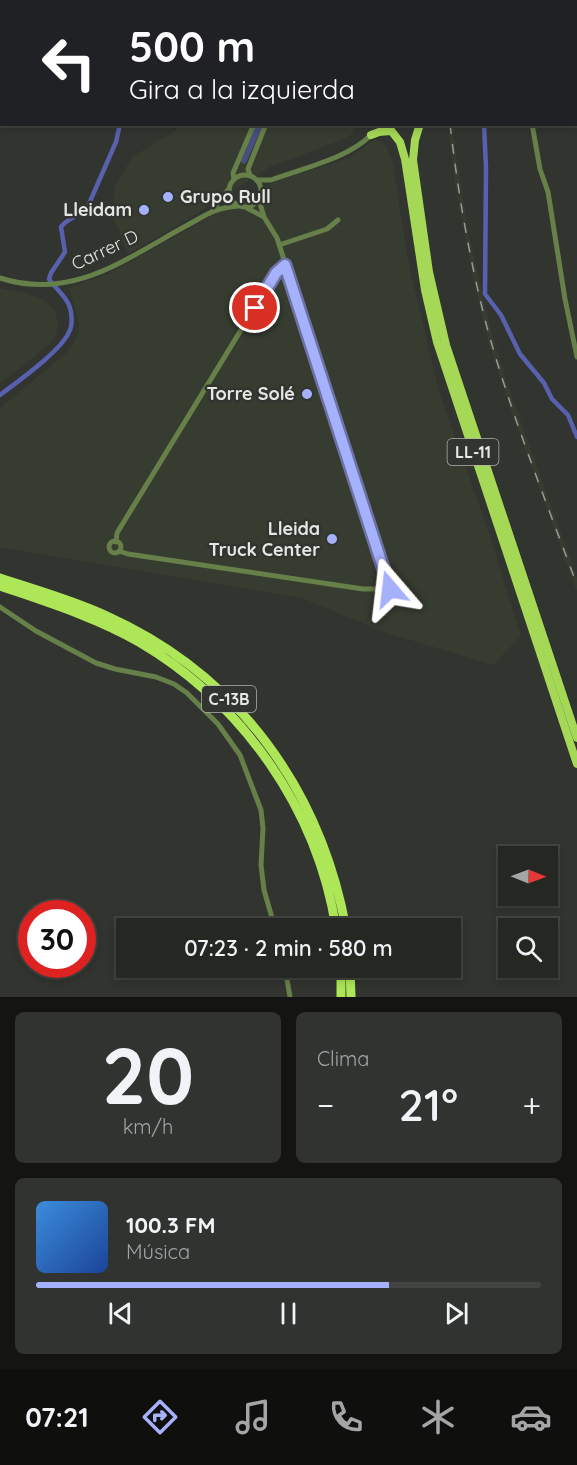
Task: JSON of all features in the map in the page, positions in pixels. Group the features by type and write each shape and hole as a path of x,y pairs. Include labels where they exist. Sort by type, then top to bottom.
{"highway":[{"path":"371,135 375,126"},
{"name":"LL-11","path":"391,130 406,136 412,135 419,127"},
{"name":"LL-11","path":"419,127 414,146 414,168 437,313 577,738"},
{"path":"371,135 391,130"},
{"name":"LL-11","path":"391,130 400,142 405,159 425,290 437,342 577,764"},
{"name":"C-13B","path":"0,578 87,607 137,630 186,662 231,701 275,753 309,810 331,866 344,918"},
{"name":"C-13B","path":"0,586 83,615 124,634 168,661 219,704 258,747 299,813 322,867 334,918"},
{"path":"340,978 341,997"},
{"path":"350,978 351,997"}],"street":[{"path":"253,126 228,190 230,199 238,206 264,217"},
{"path":"249,172 265,126"},
{"path":"532,126 540,169 548,192 577,357"},
{"path":"257,180 271,180 348,152 362,144 371,135"},
{"path":"235,168 244,167 257,180 261,192"},
{"path":"234,179 249,172"},
{"path":"116,542 110,543 110,550 114,553 119,551 374,591 389,590 390,585 386,581 380,556 279,245 264,217 259,200 261,192 271,180"},
{"name":"Carrer D","path":"213,210 228,190"},
{"path":"247,208 259,200"},
{"name":"Carrer D","path":"0,278 50,286 91,276 213,210 238,206"},
{"path":"279,245 327,229 338,220"},
{"path":"116,542 117,533 276,273 285,265"},
{"path":"116,542 120,544 119,551"},
{"path":"379,589 380,584 386,581"},
{"path":"0,607 36,631 107,667 156,677 174,684 187,693 218,724 240,755 261,810 263,828 261,865 264,890 272,918"},
{"path":"287,978 290,997"}],"shaded area":[{"path":"179,126 356,126 353,133 347,138 270,167 184,222 128,254 112,214 115,187 132,157 175,131"},
{"path":"256,126 263,126 246,163 243,164 241,161"},
{"path":"448,126 452,126 468,232 491,330 506,380 577,578 577,592 512,414 488,340 456,189"},
{"path":"375,139 383,142 387,147 393,163 408,261 438,388 489,533 521,636 493,665 384,632 302,598 0,547 0,408 65,354 73,344 79,331 79,322 69,288 110,273 276,181 349,158"},
{"path":"0,288 44,300 55,310 58,324 56,336 50,344 0,384"}],"waterway":[{"path":"0,395 48,357 69,332 72,318 69,305 49,279 65,252 61,227 88,206 116,142 120,126"},
{"path":"484,126 485,294 501,315 520,354 544,383 552,399 568,415 577,437"}],"railway":[{"path":"450,126 465,228 488,331 519,427 577,585"}],"place":[{"name":"Grupo Rull","path":"168,197"},
{"name":"Lleidam","path":"144,210"},
{"name":"Torre Solé","path":"307,394"},
{"name":"Lleida Truck Center","path":"332,539"}],"route":[{"path":"255,308 276,273 285,265 390,589"}]}
